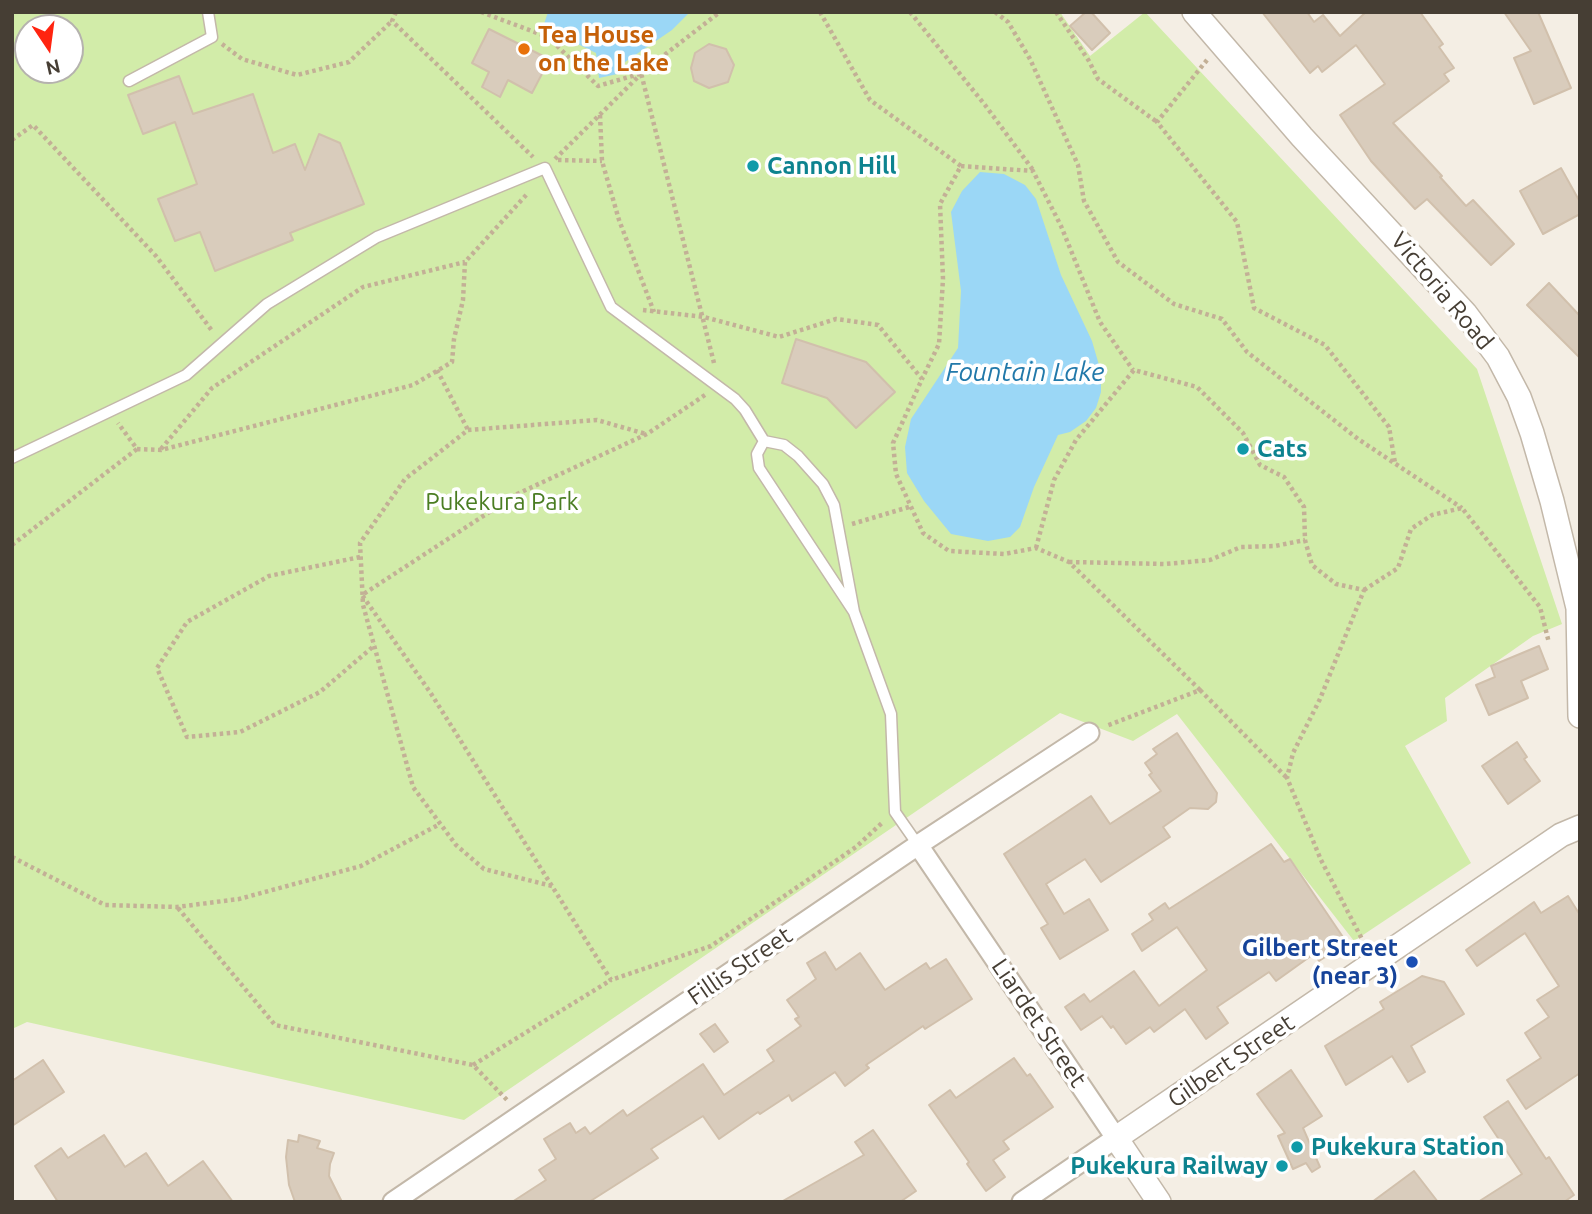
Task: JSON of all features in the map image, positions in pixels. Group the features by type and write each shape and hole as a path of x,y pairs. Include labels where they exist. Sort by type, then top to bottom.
{"street":[{"name":"Victoria Road","path":"1194,12 1302,137 1438,282 1498,357 1519,397 1532,433 1578,608 1580,716"},
{"name":"Fillis Street","path":"393,1202 918,845 1088,733"},
{"name":"Gilbert Street","path":"1022,1202 1561,835 1580,827"},
{"name":"Liardet Street","path":"918,845 1160,1202"}],"lane":[{"path":"130,82 212,37 208,12"},
{"path":"12,457 186,375 267,304 377,237 545,168 611,307 719,386 745,410 764,441 784,445 813,471 823,484 834,505 854,612 891,714 895,812 918,845"},
{"path":"764,441 757,454 759,468 854,612"}],"path":[{"path":"212,37 242,60 297,75 349,62 392,21 396,12"},
{"path":"602,161 553,160 641,73 720,12"},
{"path":"820,12 870,100 961,166 1033,171"},
{"path":"910,12 985,105 1033,171 1061,226 1100,322 1134,370 1197,387 1243,433 1261,465 1284,477 1304,507 1305,540 1312,565 1336,584 1364,590"},
{"path":"995,12 1008,22 1030,59 1078,164 1084,201 1118,262 1174,303 1222,319 1247,352 1358,439 1462,508 1540,607 1549,643"},
{"path":"1056,12 1098,79 1157,122 1237,222 1254,308 1325,345 1389,427 1395,464"},
{"path":"480,13 548,37 598,86 641,73"},
{"path":"161,450 212,388 363,287 465,262 523,200 545,168 392,21"},
{"path":"1157,122 1220,44"},
{"path":"362,595 517,494 647,434 719,386 704,317 641,73"},
{"path":"600,113 602,161 619,220 654,312"},
{"path":"12,140 33,125 156,256 222,343"},
{"path":"961,166 940,204 943,279 939,344 893,443 896,474 909,507 923,533 949,551 1004,554 1036,548 1069,562 1200,690 1287,778 1321,860 1375,963"},
{"path":"12,545 137,449 161,450 413,385 452,362 463,300 465,262"},
{"path":"611,307 704,317 779,337 836,318 878,325 922,379"},
{"path":"437,370 468,430"},
{"path":"1036,548 1054,480 1076,440 1134,370"},
{"path":"109,411 137,449"},
{"path":"552,886 484,869 456,845 413,788 363,605 360,543 405,479 468,430 597,420 647,434"},
{"path":"838,528 909,507"},
{"path":"1287,778 1293,753 1320,699 1364,590 1398,568 1411,529 1432,515 1462,508"},
{"path":"1069,562 1165,564 1210,561 1241,547 1275,546 1305,540"},
{"path":"360,557 269,576 187,622 157,668 187,737 240,732 320,692 375,645"},
{"path":"362,595 430,692 611,980"},
{"path":"1088,733 1200,690"},
{"path":"473,1065 611,980 711,946 856,847 895,812"},
{"path":"12,857 105,905 177,907 239,900 361,866 440,824"},
{"path":"177,907 275,1025 473,1065 522,1114"}],"green space":[{"name":"Pukekura Park","path":"12,12 1060,12 1090,56 1145,12 1477,369 1562,624 1533,636 1445,698 1447,721 1405,746 1471,863 1354,941 1177,714 1133,741 1060,713 464,1120 27,1022 12,1029"}],"water":[{"path":"548,12 690,12 672,30 625,62 622,73 599,78 596,53 543,27"},
{"name":"Fountain Lake","path":"980,172 1004,174 1025,185 1036,199 1061,275 1092,341 1101,372 1101,392 1096,408 1086,421 1070,432 1058,435 1034,487 1020,527 1010,537 988,541 951,534 924,501 907,473 905,447 911,419 958,348 961,291 951,212 962,191"}],"building":[{"path":"1086,12 1091,12 1110,33 1092,50 1070,26"},
{"path":"1262,12 1307,12 1314,22 1323,15 1340,36 1366,12 1420,12 1443,44 1439,47 1454,68 1444,74 1449,81 1393,123 1466,206 1473,200 1514,244 1491,265 1427,199 1415,209 1371,161 1340,115 1385,84 1356,45 1322,72 1318,66 1310,73"},
{"path":"1504,12 1538,12 1571,88 1534,104 1514,58 1531,51"},
{"path":"489,29 545,57 541,66 545,68 532,93 508,80 500,97 482,87 489,72 472,63"},
{"path":"709,44 726,49 734,65 728,82 709,88 694,81 691,68 695,53"},
{"path":"179,76 193,114 253,94 273,153 295,144 305,170 319,134 340,143 364,204 290,233 293,240 215,271 200,232 175,241 158,199 197,184 175,122 143,134 128,95"},
{"path":"1561,168 1580,202 1580,214 1543,234 1520,191"},
{"path":"1549,283 1580,316 1580,358 1527,305"},
{"path":"796,339 866,362 895,392 856,428 827,398 782,383"},
{"path":"1539,646 1548,669 1521,681 1528,698 1489,715 1476,685 1495,677 1491,666"},
{"path":"1177,733 1217,793 1216,802 1208,809 1190,808 1163,827 1170,837 1101,882 1085,859 1046,884 1064,914 1089,899 1108,930 1060,959 1041,928 1048,924 1004,854 1091,796 1110,824 1161,791 1149,775 1152,773 1145,763 1157,754 1153,749"},
{"path":"1517,742 1527,757 1524,759 1540,781 1508,804 1482,766"},
{"path":"1271,844 1284,862 1290,859 1347,943 1319,961 1315,953 1276,981 1269,972 1217,1007 1228,1023 1206,1039 1185,1009 1154,1032 1150,1027 1126,1044 1102,1016 1081,1030 1065,1007 1084,994 1090,1002 1134,971 1159,1006 1207,970 1177,927 1142,951 1132,934 1153,920 1149,914 1165,903 1169,909"},
{"path":"1568,896 1580,915 1580,1073 1526,1109 1507,1080 1541,1058 1525,1033 1549,1017 1537,1000 1559,986 1525,933 1477,966 1466,950 1534,902 1541,913"},
{"path":"825,952 836,970 860,953 885,990 926,963 930,969 946,959 972,999 925,1029 923,1026 866,1065 869,1068 845,1086 835,1072 792,1101 789,1095 760,1114 758,1112 719,1139 703,1116 651,1149 658,1158 589,1202 512,1202 546,1180 539,1170 556,1159 544,1139 570,1123 576,1133 585,1127 590,1134 623,1110 627,1116 703,1064 724,1095 774,1061 767,1050 801,1026 795,1019 799,1017 787,1000 816,979 807,963"},
{"path":"1422,976 1444,982 1464,1014 1411,1046 1425,1072 1408,1082 1392,1056 1346,1085 1325,1046 1384,1009 1380,1002"},
{"path":"715,1024 728,1042 714,1052 700,1034"},
{"path":"1014,1058 1027,1076 1030,1074 1053,1107 1003,1141 1009,1149 993,1160 1005,1177 986,1191 929,1105 950,1090 956,1098"},
{"path":"43,1060 64,1092 12,1126 12,1081"},
{"path":"1291,1070 1322,1116 1303,1128 1320,1167 1312,1172 1306,1163 1293,1169 1278,1136 1285,1133 1257,1094"},
{"path":"1508,1101 1546,1159 1549,1157 1574,1195 1564,1202 1478,1202 1522,1174 1484,1117"},
{"path":"873,1130 916,1191 900,1202 781,1202 864,1155 855,1142"},
{"path":"104,1135 125,1167 146,1153 168,1186 203,1161 233,1202 58,1202 35,1166 61,1148 68,1158"},
{"path":"299,1135 320,1141 317,1148 334,1153 329,1176 342,1202 295,1202 289,1185 286,1157 288,1140 298,1142"},
{"path":"1414,1171 1438,1202 1372,1202"}],"place":[{"name":"Tea House on the Lake","path":"524,49"},
{"name":"Cannon Hill","path":"753,166"},
{"name":"Cats","path":"1243,449"},
{"name":"Gilbert Street (near 3)","path":"1412,962"},
{"name":"Pukekura Station","path":"1297,1147"},
{"name":"Pukekura Railway","path":"1282,1166"}]}
